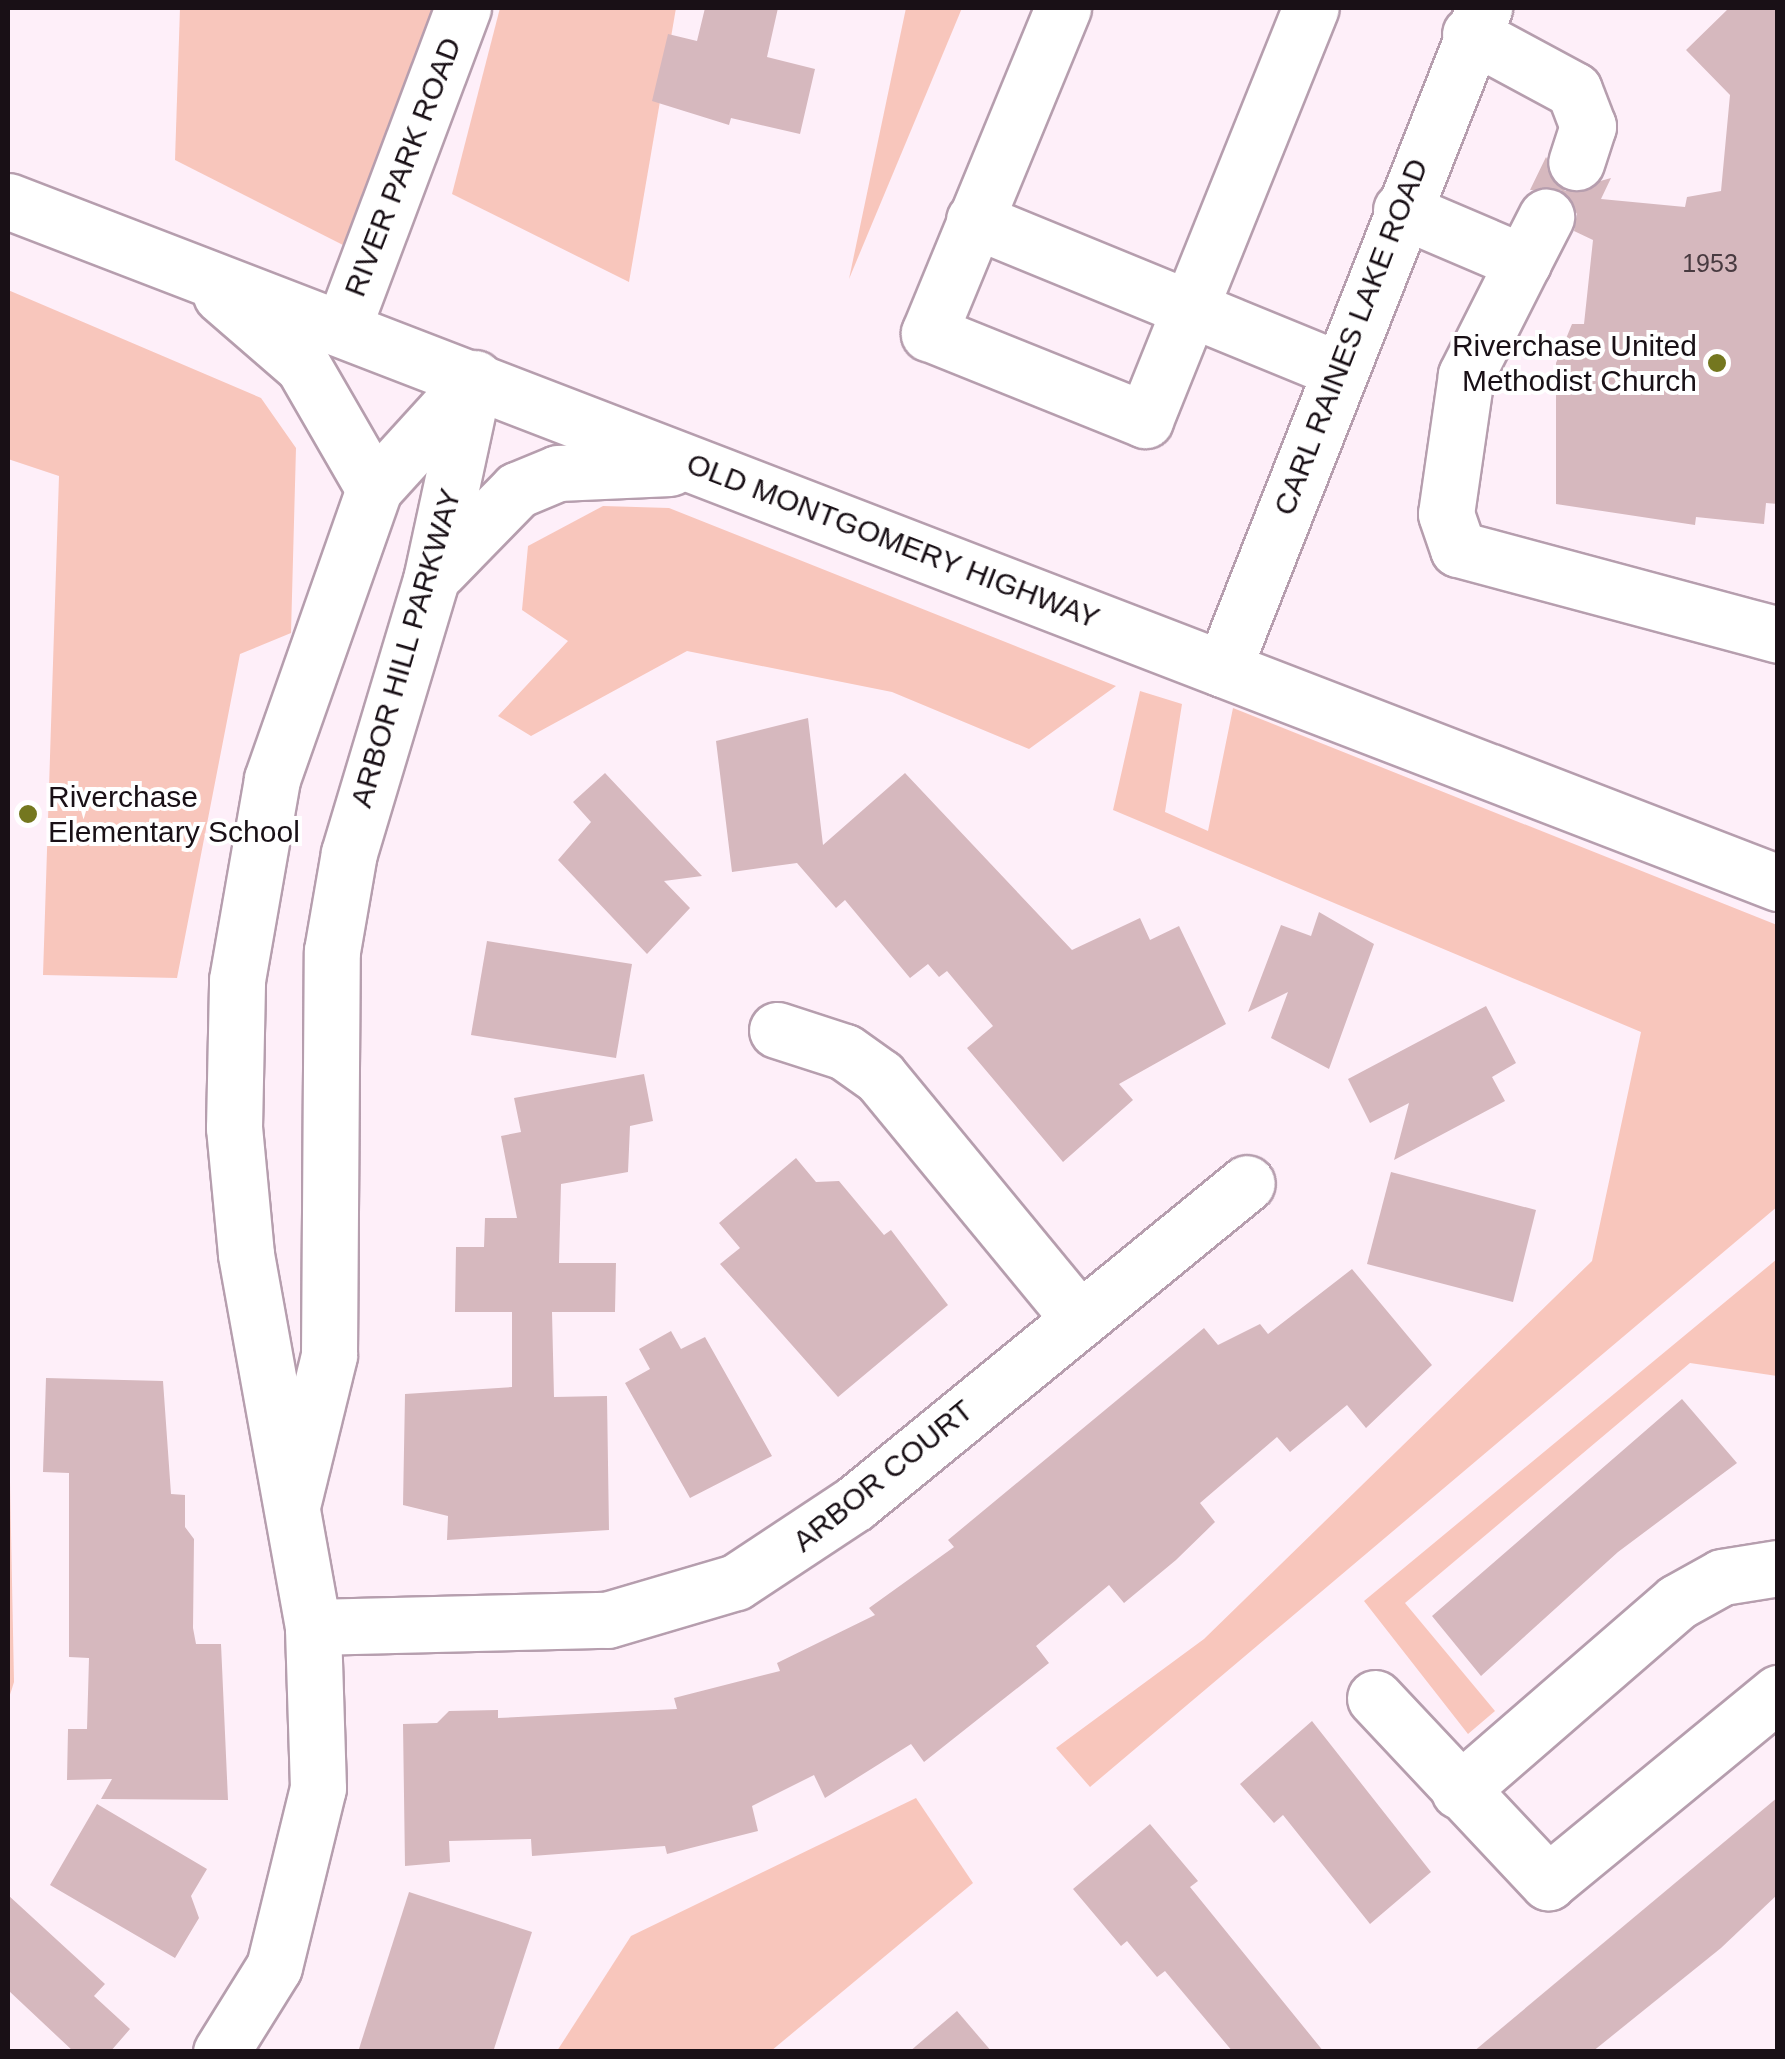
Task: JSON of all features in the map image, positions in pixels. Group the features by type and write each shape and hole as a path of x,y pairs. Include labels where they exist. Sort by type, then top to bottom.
{"street":[{"name":"RIVER PARK ROAD","path":"342,327 463,8"},
{"path":"1063,8 929,333 1146,420 1310,8"},
{"path":"1477,20 1574,90 1588,126 1576,162"},
{"name":"CARL RAINES LAKE ROAD","path":"1223,669 1477,20"},
{"name":"OLD MONTGOMERY HIGHWAY","path":"8,201 188,267 1778,882"},
{"path":"1401,210 1534,240 1466,374 1446,514 1450,541 1778,634"},
{"path":"974,220 1340,370"},
{"path":"188,267 303,366 374,488"},
{"name":"ARBOR HILL PARKWAY","path":"221,2052 274,1967 310,1847 318,1788 313,1627 292,1506 269,1421 246,1254 234,1128 237,980 272,779 374,488 475,378"},
{"name":"ARBOR HILL PARKWAY","path":"292,1506 329,1355 332,951 385,710 431,580 475,378"},
{"path":"431,580 484,514 558,472 702,468"},
{"path":"776,1030 844,1052 880,1076 1077,1316"},
{"name":"ARBOR COURT","path":"313,1627 550,1626 673,1608 796,1549 1077,1316 1246,1183"},
{"path":"1459,1791 1676,1602 1722,1577 1778,1568"},
{"path":"1375,1698 1548,1882 1778,1693"}],"shaded area":[{"path":"180,8 433,8 343,245 175,160"},
{"path":"500,8 676,8 629,282 452,194"},
{"path":"906,8 962,8 849,279"},
{"path":"8,290 261,398 296,448 291,633 240,654 177,978 43,975 59,476 8,459"},
{"path":"603,506 669,508 1116,686 1029,749 892,692 687,651 531,736 498,716 568,641 522,610 528,546"},
{"path":"1140,691 1182,704 1165,812 1208,831 1233,708 1777,925 1778,1206 1090,1787 1056,1748 1204,1639 1592,1261 1641,1032 1113,810"},
{"path":"1777,1259 1777,1376 1690,1363 1405,1603 1495,1711 1468,1734 1364,1601"},
{"path":"8,1382 14,1682 8,1701"},
{"path":"916,1798 973,1883 771,2051 557,2051 631,1936"}],"building":[{"path":"705,8 778,8 767,57 815,69 800,134 731,118 729,125 652,101 668,34 697,41"},
{"name":"Riverchase United Methodist Church","path":"1729,8 1778,8 1778,504 1766,503 1764,524 1696,517 1695,525 1556,504 1556,363 1572,324 1584,324 1593,240 1574,231 1577,214 1561,190 1530,190 1546,157 1565,191 1611,178 1601,199 1685,207 1687,197 1721,191 1730,95 1686,50"},
{"path":"808,718 823,845 905,773 1072,950 1140,918 1150,940 1179,926 1226,1024 1119,1084 1133,1100 1063,1162 967,1048 993,1026 947,971 939,977 928,964 910,978 845,900 836,908 797,863 732,872 716,741"},
{"path":"605,773 702,876 664,881 690,908 647,954 558,860 591,822 573,802"},
{"path":"1319,912 1374,944 1329,1069 1271,1038 1288,992 1248,1012 1281,925 1311,936"},
{"path":"487,941 632,964 616,1058 471,1035"},
{"path":"1486,1006 1516,1063 1492,1077 1505,1101 1394,1160 1409,1103 1370,1123 1348,1079"},
{"path":"644,1074 653,1121 630,1126 628,1172 561,1184 559,1263 616,1263 615,1312 552,1312 554,1397 607,1396 609,1530 447,1540 448,1516 403,1505 405,1394 512,1387 512,1312 455,1312 456,1247 484,1247 485,1218 517,1218 501,1136 521,1132 514,1098"},
{"path":"796,1158 816,1182 839,1181 884,1235 891,1230 948,1305 838,1397 720,1264 740,1248 719,1223"},
{"path":"1391,1172 1536,1210 1513,1302 1367,1264"},
{"path":"1352,1269 1432,1365 1366,1428 1347,1405 1290,1452 1277,1437 1200,1503 1215,1522 1176,1560 1124,1603 1109,1585 1036,1646 1049,1663 924,1762 911,1744 825,1798 814,1775 752,1806 758,1831 667,1854 665,1846 532,1856 531,1839 449,1841 450,1862 405,1866 403,1724 437,1723 449,1711 498,1710 498,1718 677,1709 674,1698 780,1671 777,1663 875,1615 869,1608 954,1547 948,1540 1204,1328 1218,1345 1260,1324 1268,1334"},
{"path":"671,1331 681,1349 705,1337 772,1456 690,1498 625,1383 650,1369 639,1349"},
{"path":"46,1378 163,1381 171,1494 185,1495 185,1527 194,1539 196,1644 221,1644 228,1800 101,1799 112,1779 67,1780 68,1729 87,1729 89,1658 69,1657 69,1473 43,1472"},
{"path":"1682,1399 1737,1463 1618,1552 1481,1676 1432,1616"},
{"path":"1312,1721 1431,1872 1370,1924 1283,1815 1274,1823 1240,1784"},
{"path":"1778,1797 1778,1894 1721,1948 1592,2052 1473,2052"},
{"path":"97,1804 207,1869 191,1896 199,1918 175,1958 50,1885"},
{"path":"1150,1824 1198,1881 1190,1887 1324,2052 1233,2052 1165,1971 1157,1977 1127,1941 1121,1946 1073,1889"},
{"path":"409,1892 532,1932 493,2052 358,2052"},
{"path":"8,1895 105,1984 94,1996 130,2029 110,2052 74,2052 8,1990"},
{"path":"957,2011 992,2052 909,2052"}],"place":[{"name":"Riverchase United Methodist Church","path":"1717,363"},
{"name":"Riverchase Elementary School","path":"28,814"}]}
